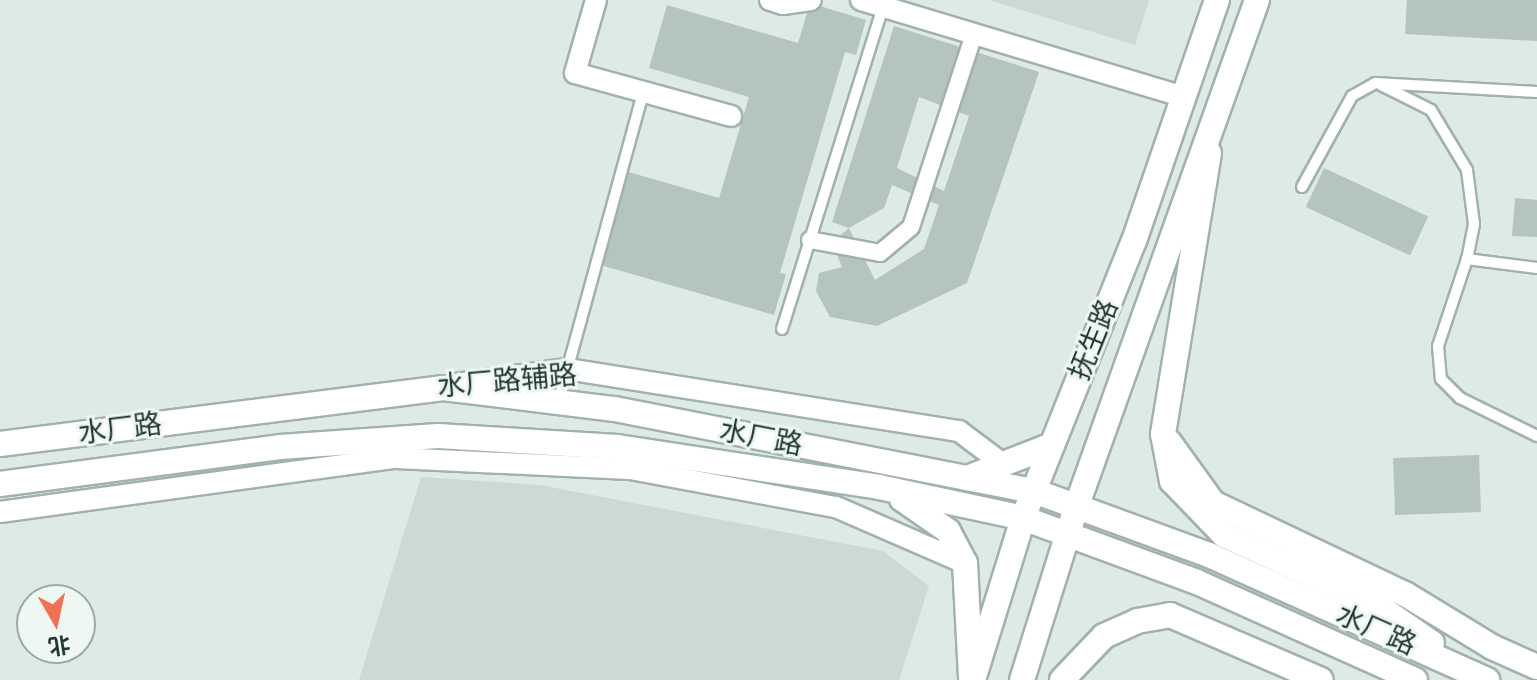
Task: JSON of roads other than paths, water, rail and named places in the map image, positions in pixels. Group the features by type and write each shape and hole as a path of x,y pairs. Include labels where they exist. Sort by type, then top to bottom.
{"street":[{"path":"596,0 575,73 731,116"},
{"path":"770,0 783,4 811,0"},
{"path":"861,0 1184,97"},
{"name":"抚生路","path":"972,680 1023,518 1134,241 1217,0"},
{"name":"抚生路","path":"1022,680 1067,533 1257,0"},
{"path":"810,240 880,253 911,227 974,34"},
{"path":"1215,116 1163,434 1172,481 1224,535 1375,604 1487,680"},
{"name":"水厂路辅路","path":"0,444 567,369 959,431 1003,464"},
{"name":"水厂路","path":"0,444 443,388 559,402 1034,491 1209,555 1487,680"},
{"path":"1163,434 1213,503 1405,594 1492,647 1537,667"},
{"name":"水厂路","path":"0,484 280,447 438,436 618,447 879,487 1023,518 1197,582 1415,680"},
{"path":"967,478 1052,445"},
{"path":"0,512 396,458 630,469 836,507 965,563"},
{"path":"879,487 930,514 948,531 965,563 972,680"},
{"path":"1062,680 1104,636 1137,621 1170,615 1321,680"}],"lane":[{"path":"782,329 883,7"},
{"path":"1302,187 1352,96 1375,83 1537,92"},
{"path":"1375,83 1431,110 1462,161 1472,193 1467,259 1438,346 1441,379 1460,398 1537,436"},
{"path":"559,402 643,92"},
{"path":"1467,259 1537,268"}]}
